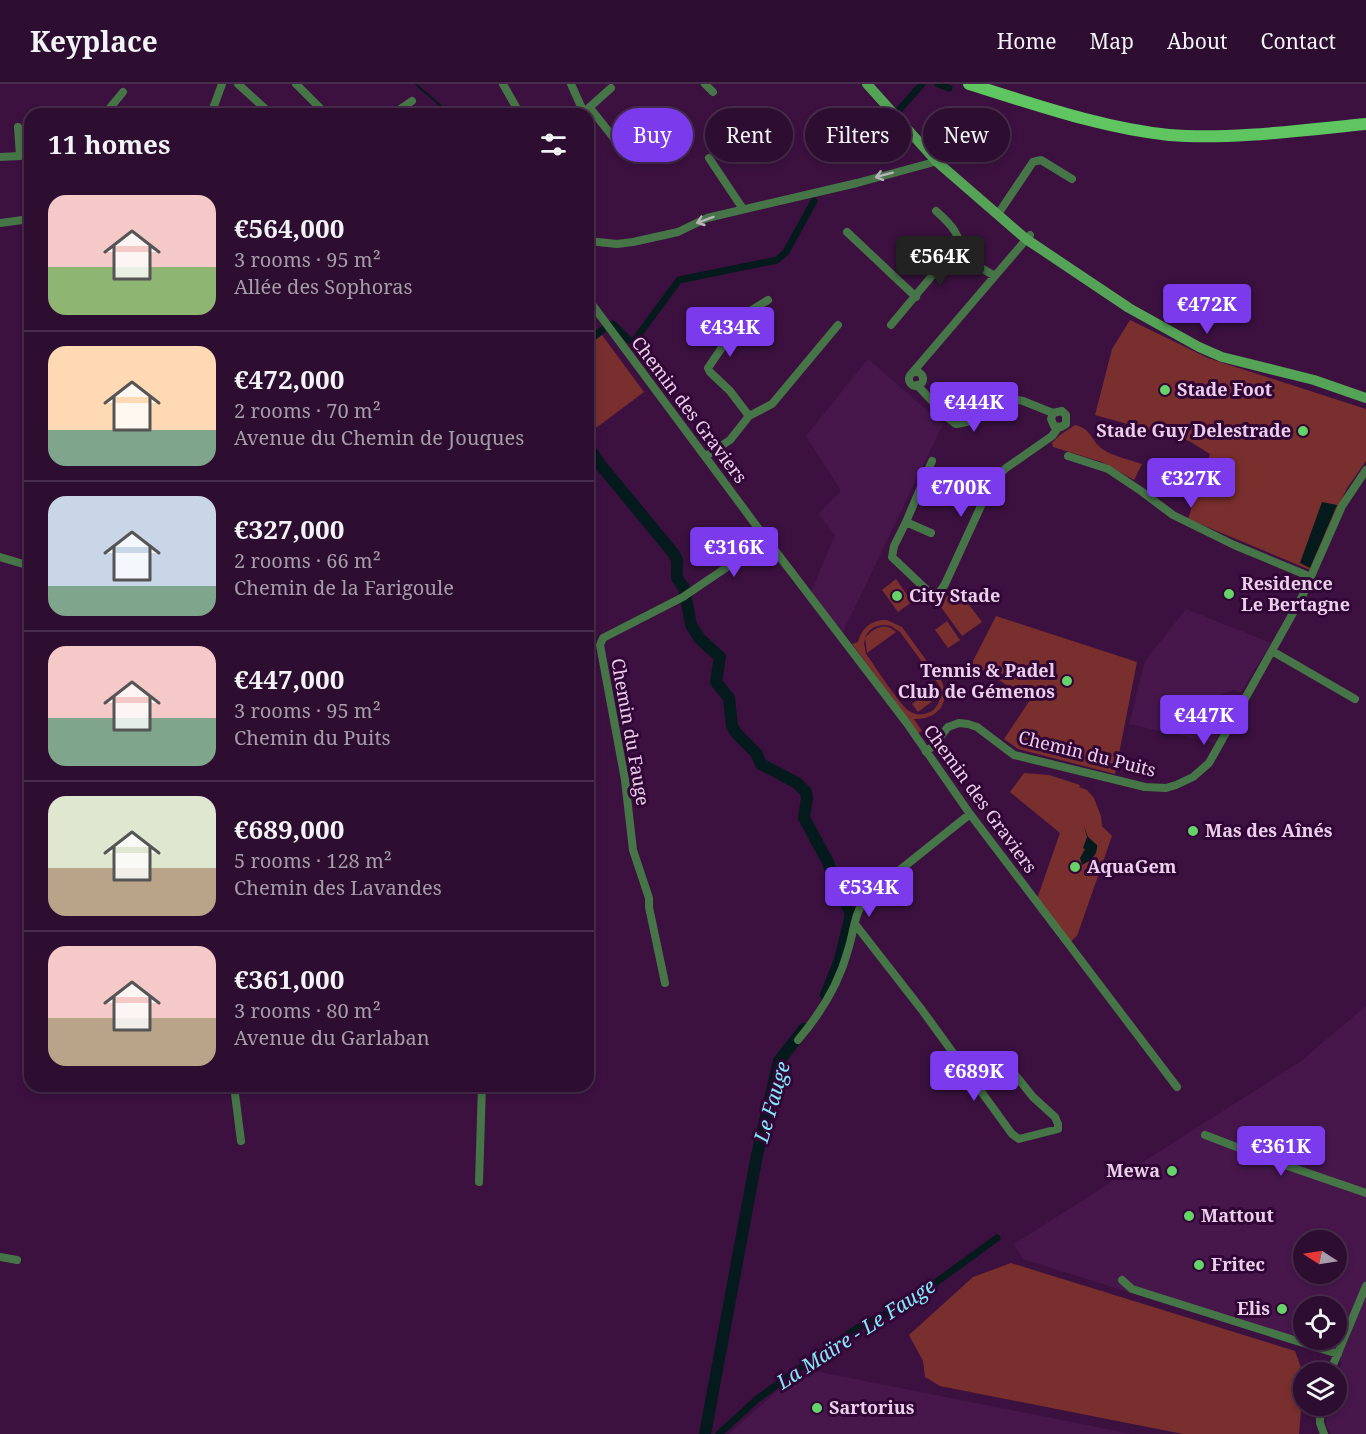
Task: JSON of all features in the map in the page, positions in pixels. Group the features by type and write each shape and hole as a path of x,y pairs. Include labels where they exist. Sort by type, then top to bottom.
{"main road":[{"path":"867,84 923,145"},
{"path":"969,84 1078,117 1143,132 1171,135 1258,133 1366,124"},
{"path":"940,162 1028,237"},
{"path":"940,162 1028,237 1082,277 1146,318 1199,347 1230,359 1333,386 1366,398"},
{"path":"1333,386 1366,402"}],"street":[{"path":"213,108 222,84"},
{"path":"238,84 264,108"},
{"path":"296,84 320,108"},
{"path":"503,84 517,108"},
{"path":"571,84 583,108"},
{"path":"705,84 713,92"},
{"path":"589,108 611,88"},
{"path":"110,108 123,92"},
{"path":"402,108 412,101"},
{"path":"594,120 612,135"},
{"path":"0,158 20,156 18,127"},
{"path":"1000,211 1033,162 1041,160 1072,179"},
{"path":"712,162 743,209"},
{"path":"594,242 618,244 678,232 706,218 857,183 931,162"},
{"path":"936,211 951,225 960,240 962,257"},
{"path":"0,223 24,220"},
{"path":"847,232 916,297"},
{"path":"932,461 894,546 892,557 931,594 939,593 945,584 992,482 1006,468 1066,424 1066,415 1059,411 1053,413 1023,401 1008,398 967,422 956,424 917,385 922,382 922,376 919,373 912,373 1028,237"},
{"path":"891,325 946,259 962,257 995,276"},
{"path":"749,416 708,368 744,315 768,300"},
{"name":"Chemin des Graviers","path":"594,307 906,722 970,814 1177,1087"},
{"path":"705,456 730,440 749,416 772,404 838,325"},
{"path":"1053,413 1051,422 1058,428"},
{"path":"1068,456 1101,466 1141,491 1173,515 1234,545 1311,578"},
{"name":"Chemin du Puits","path":"926,752 948,727 968,723 977,727 1014,755 1145,787 1166,788 1193,777 1209,763 1311,578 1342,506 1366,470"},
{"path":"906,522 931,533"},
{"name":"Chemin du Fauge","path":"665,983 649,908 649,898 633,850 625,780 600,645 603,638 685,596 767,540"},
{"path":"0,557 24,564"},
{"path":"1272,651 1355,699"},
{"path":"798,1040 826,1005 848,952 858,909 866,897 970,814"},
{"path":"855,924 922,1010 1012,1134 1019,1139 1058,1129 1055,1117 1033,1097 1012,1071"},
{"path":"235,1092 241,1141"},
{"path":"479,1182 482,1092"},
{"path":"1205,1135 1366,1193"},
{"path":"0,1257 17,1260"},
{"path":"1122,1280 1132,1289 1338,1354"},
{"path":"1334,1362 1366,1286"},
{"path":"1320,1416 1324,1434"}],"shaded area":[{"path":"1130,320 1208,358 1366,409 1366,461 1347,488 1310,570 1188,519 1210,454 1189,441 1095,415 1112,349"},
{"path":"602,335 644,392 594,430 594,341"},
{"path":"868,359 943,424 843,632 811,592 835,535 818,514 841,491 806,436"},
{"path":"1075,425 1087,431 1104,450 1142,464 1134,480 1102,462 1053,447 1052,443 1060,435"},
{"path":"1322,502 1337,505 1310,568 1300,563"},
{"name":"City Stade","path":"896,579 912,602 898,612 882,590"},
{"path":"957,589 982,622 962,636 938,603"},
{"path":"1186,609 1271,643 1241,692 1233,690 1220,695 1215,711 1219,722 1224,725 1214,743 1129,724 1145,661"},
{"name":"Tennis & Padel Club de Gémenos","path":"996,616 1137,662 1115,774 1018,749 1004,739 1030,700 972,663"},
{"path":"887,620 902,627 942,682 945,697 943,704 935,714 922,719 914,719 922,731 918,733 852,644 858,642 861,634 872,623","holes":["876,626 891,626 900,632 939,685 940,699 932,711 915,714 899,701 866,654 865,638"]},
{"path":"947,621 960,640 948,648 935,630"},
{"path":"883,626 896,632 867,653 865,638 872,631"},
{"path":"932,689 938,697 918,712 912,704"},
{"name":"AquaGem","path":"1024,773 1049,775 1080,785 1079,787 1087,790 1094,798 1102,826 1112,836 1077,936 1069,943 1037,899 1060,833 1010,792"},
{"path":"1084,826 1088,837 1097,845 1097,849 1093,857 1082,865 1080,858 1085,849 1083,848 1087,837"},
{"path":"1366,1006 1366,1434 1331,1434 1326,1425 1327,1416 1347,1416 1347,1362 1313,1350 1347,1350 1347,1296 1293,1296 1293,1344 1023,1259 1014,1244 1300,1062"},
{"path":"1011,1263 1295,1351 1299,1362 1293,1362 1293,1416 1301,1416 1299,1434 1183,1434 940,1386 925,1377 923,1361 909,1335 973,1277"},
{"path":"810,1370 1131,1434 729,1434 793,1377"}],"waterway":[{"name":"Le Fauge","path":"416,84 442,108"},
{"path":"901,108 922,84"},
{"path":"938,84 949,88"},
{"path":"610,325 613,324 629,340 634,341 679,280 777,260 786,252 814,201"},
{"path":"594,336 605,328"},
{"name":"Le Fauge","path":"594,455 674,554 677,560 677,578 684,588 691,625 700,639 720,657 716,682 729,698 732,726 737,734 756,753 761,764 797,783 806,792 804,818 828,862 851,914 840,960 826,995"},
{"name":"Le Fauge","path":"705,1434 757,1155 779,1061 804,1029"},
{"name":"La Maïre - Le Fauge","path":"719,1434 756,1400 816,1356 862,1325 905,1305 997,1238"}],"place":[{"name":"Stade Foot","path":"1165,390"},
{"name":"Stade Guy Delestrade","path":"1303,431"},
{"name":"Residence Le Bertagne","path":"1229,594"},
{"name":"City Stade","path":"897,596"},
{"name":"Tennis & Padel Club de Gémenos","path":"1067,681"},
{"name":"Mas des Aînés","path":"1193,831"},
{"name":"AquaGem","path":"1075,867"},
{"name":"Mewa","path":"1172,1171"},
{"name":"Mattout","path":"1189,1216"},
{"name":"Fritec","path":"1199,1265"},
{"name":"Elis","path":"1282,1309"},
{"name":"Sartorius","path":"817,1408"}]}
